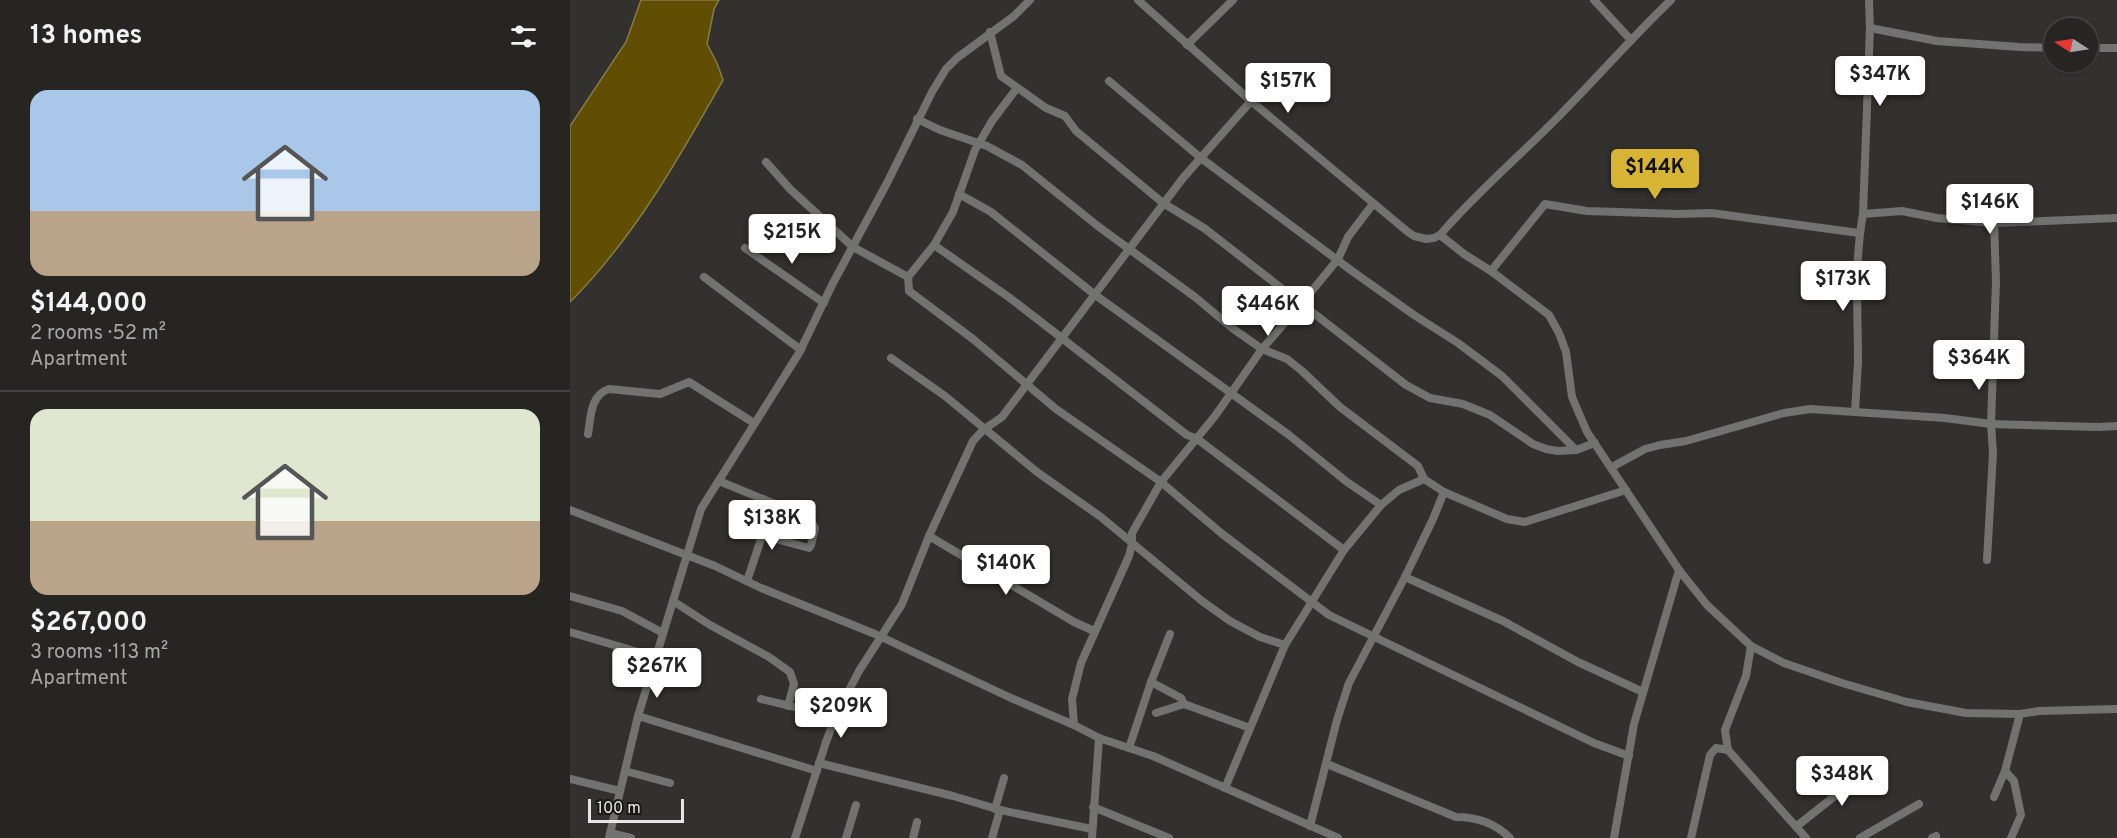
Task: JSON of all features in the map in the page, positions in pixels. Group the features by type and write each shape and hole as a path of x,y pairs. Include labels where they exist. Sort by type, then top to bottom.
{"street":[{"path":"631,838 610,836 638,716 688,556 697,519 801,350 887,183 917,119 946,69 990,32 1014,16 1030,0"},
{"path":"1138,0 1251,101 1373,204 1414,236 1426,239 1440,235 1467,204 1559,117 1630,39 1671,0"},
{"path":"1187,45 1233,0"},
{"path":"1594,0 1630,39"},
{"path":"1855,412 1859,233 1863,214 1869,0"},
{"path":"1870,28 1937,41 2044,48"},
{"path":"990,32 1000,74 1046,108 1065,116 1076,131 1163,203 1204,228 1406,385 1430,398 1464,404 1490,415 1533,444 1546,449 1576,450 1595,443"},
{"path":"2098,48 2117,48"},
{"path":"1109,81 1201,158 1374,287 1458,343 1502,376 1576,450"},
{"path":"1017,88 992,120 979,142 953,212 934,245 908,277 909,291 973,339 1026,386 1090,434 1161,482 1221,533 1329,615 1594,743 1629,756"},
{"path":"795,838 836,717 859,671 902,604 929,536 973,441 983,430 1002,417 1163,203 1251,101"},
{"path":"917,119 979,142 1022,165 1099,227 1195,297 1232,328 1262,349 1287,359 1340,407 1419,466 1425,478 1444,492 1507,519 1526,522 1626,490"},
{"path":"766,162 790,189 853,247 908,277"},
{"path":"958,194 992,212 1094,294 1381,505"},
{"path":"1074,724 1072,699 1081,663 1132,544 1132,533 1161,482 1231,394 1262,349 1338,259 1348,237 1373,204"},
{"path":"1491,271 1545,204 1587,212 1711,213 1859,233"},
{"path":"1863,214 1902,211 1937,218 1994,223 2117,218"},
{"path":"1987,560 1994,453 1991,424 1996,281 1994,223"},
{"path":"1440,235 1543,309 1554,324 1566,352 1572,397 1587,432 1612,466 1679,570 1707,605 1751,646 1784,663 1842,683 1907,702 1966,713 2020,714 2039,711 2117,709"},
{"path":"934,245 1010,298 1187,435 1196,438 1344,550"},
{"path":"745,248 824,303"},
{"path":"704,277 801,350"},
{"path":"891,358 945,396 983,430 1101,517 1202,601 1230,621 1260,638 1285,645"},
{"path":"588,434 592,405 603,391 609,389 660,394 689,382 754,423"},
{"path":"1612,466 1645,449 1686,441 1784,413 1810,409 1945,418 1991,424 2117,426"},
{"path":"1225,788 1285,645 1344,550 1381,505 1399,490 1425,478"},
{"path":"719,481 809,518 815,528 811,545 808,548 765,536 761,539 747,581"},
{"path":"1310,826 1337,720 1349,683 1405,577 1444,492"},
{"path":"570,510 715,566 880,637 1002,694 1074,724 1099,738 1225,788 1338,838"},
{"path":"929,536 1094,632"},
{"path":"1614,838 1634,724 1679,570"},
{"path":"1405,577 1503,621 1578,662 1643,692"},
{"path":"570,596 622,611 663,633"},
{"path":"673,601 710,625 769,657 790,672 794,684 788,705"},
{"path":"570,632 655,657"},
{"path":"1129,748 1170,634"},
{"path":"1751,646 1746,676 1725,730 1728,750 1806,838"},
{"path":"1151,682 1180,699 1184,704 1250,728"},
{"path":"761,699 836,717"},
{"path":"1156,713 1184,704"},
{"path":"1994,797 2005,771 2020,714"},
{"path":"638,716 818,767 963,798 1092,833 1099,738"},
{"path":"1691,838 1710,755 1716,748 1728,750"},
{"path":"1326,764 1456,817 1473,817 1500,828 1510,838"},
{"path":"1797,826 1870,768"},
{"path":"625,771 670,783"},
{"path":"2005,771 2014,781 2021,815 2011,838"},
{"path":"992,838 1004,778"},
{"path":"570,779 620,791"},
{"path":"1860,838 1919,804"},
{"path":"846,838 856,806"},
{"path":"1093,807 1169,838"},
{"path":"913,838 916,822"}],"shaded area":[{"path":"641,0 719,0 714,9 707,44 723,80 690,139 635,224 615,251 570,302 570,126 626,42"}]}
